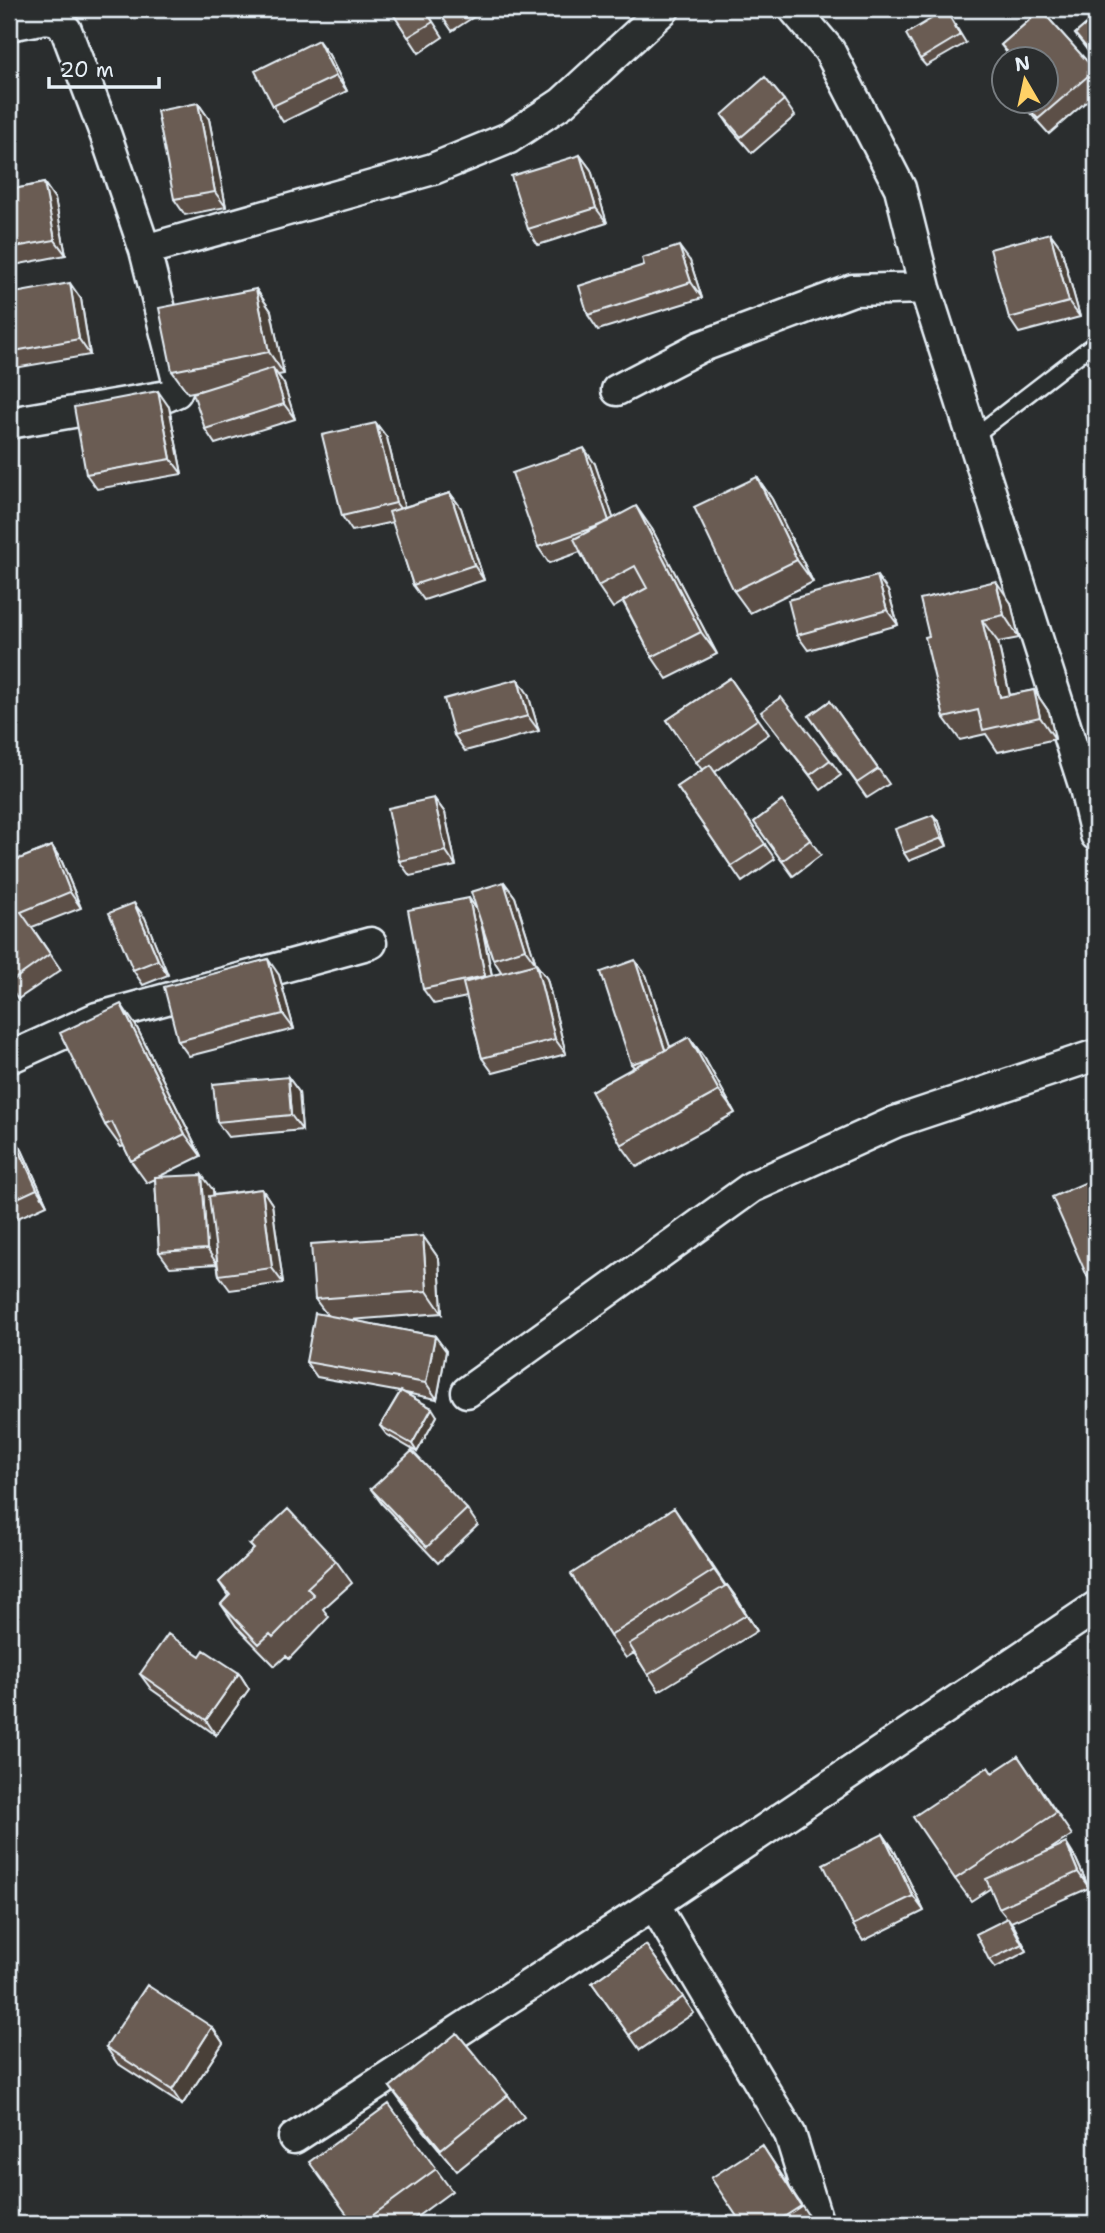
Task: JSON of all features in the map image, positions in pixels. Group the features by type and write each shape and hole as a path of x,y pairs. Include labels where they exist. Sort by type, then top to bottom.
{"street":[{"path":"145,250 433,169 509,138 562,103 664,9"},
{"path":"794,9 830,50 900,188 925,288 1085,788 1096,835"},
{"path":"9,25 46,18 57,20 66,30 145,250 178,385 176,392 167,397 9,423"},
{"path":"617,390 700,347 853,290 925,288"},
{"path":"9,1058 97,1018 371,943"},
{"path":"467,1392 752,1186 895,1122 1096,1055"},
{"path":"294,2138 654,1905 1096,1607"},
{"path":"654,1905 790,2134 818,2224"}],"lane":[{"path":"973,437 1096,342"}],"building":[{"path":"390,9 425,9 433,22 408,37"},
{"path":"437,9 452,9 442,16"},
{"path":"946,10 960,35 920,59 906,34"},
{"path":"1041,10 1095,70 1060,100 1060,46 1001,45"},
{"path":"1096,16 1096,59 1075,34"},
{"path":"318,40 336,76 273,106 255,71"},
{"path":"765,77 784,100 741,137 722,115"},
{"path":"198,103 215,192 174,199 157,111"},
{"path":"580,155 596,208 528,229 511,176"},
{"path":"44,183 55,240 9,248 9,190"},
{"path":"1050,233 1069,302 1009,318 990,249"},
{"path":"679,246 691,282 588,315 579,286 644,265 642,258"},
{"path":"70,283 79,339 9,352 9,294"},
{"path":"256,289 269,352 172,371 159,308"},
{"path":"273,368 284,404 205,429 193,393"},
{"path":"158,391 171,459 86,474 74,407"},
{"path":"376,423 396,503 342,516 322,435"},
{"path":"584,448 609,521 538,547 512,473"},
{"path":"757,477 797,560 734,591 694,507"},
{"path":"450,493 474,565 413,585 389,512"},
{"path":"636,506 701,632 652,657 623,601 647,588 635,566 598,586 574,539"},
{"path":"877,576 887,610 797,635 788,600"},
{"path":"996,581 1004,615 982,620 1000,697 1034,690 1040,717 983,730 978,710 944,718 925,637 929,636 920,599"},
{"path":"730,678 758,719 696,762 667,720"},
{"path":"518,679 528,716 454,735 444,699"},
{"path":"781,697 830,760 810,775 761,712"},
{"path":"830,701 878,769 857,783 809,716"},
{"path":"710,765 765,844 731,866 677,787"},
{"path":"434,798 446,851 399,861 388,808"},
{"path":"782,801 810,840 782,861 754,822"},
{"path":"933,815 942,838 904,853 895,829"},
{"path":"52,846 70,892 21,912 50,954 9,983 9,863"},
{"path":"504,882 525,949 493,959 471,892"},
{"path":"469,898 485,976 423,989 408,910"},
{"path":"134,903 158,960 133,970 109,913"},
{"path":"268,959 283,1014 178,1041 164,987"},
{"path":"635,960 665,1050 631,1064 601,972"},
{"path":"536,964 555,1039 482,1058 463,983"},
{"path":"121,1004 185,1134 131,1161 112,1122 105,1125 60,1033"},
{"path":"689,1037 719,1091 621,1145 591,1091"},
{"path":"288,1077 291,1115 217,1122 213,1084"},
{"path":"12,1134 37,1189 9,1202 9,1136"},
{"path":"202,1175 207,1249 159,1252 155,1177"},
{"path":"1096,1178 1096,1272 1087,1276 1052,1197"},
{"path":"262,1189 272,1268 219,1275 209,1196"},
{"path":"423,1236 427,1291 315,1299 311,1244"},
{"path":"315,1313 435,1336 426,1383 306,1362"},
{"path":"401,1391 432,1408 412,1444 380,1426"},
{"path":"412,1451 467,1509 427,1547 371,1489"},
{"path":"674,1508 714,1570 610,1636 571,1574"},
{"path":"288,1509 336,1561 307,1588 314,1595 273,1637 270,1634 259,1644 221,1604 230,1595 219,1582 254,1549 250,1545"},
{"path":"727,1585 746,1615 648,1675 629,1644"},
{"path":"168,1634 200,1656 204,1650 239,1673 206,1720 140,1674"},
{"path":"1018,1756 1056,1813 955,1879 913,1817 988,1767 992,1773"},
{"path":"883,1834 913,1896 853,1925 823,1864"},
{"path":"1066,1843 1078,1872 999,1908 986,1879"},
{"path":"1008,1918 1022,1944 989,1960 976,1934"},
{"path":"646,1945 683,1997 629,2035 592,1983"},
{"path":"147,1985 212,2027 172,2090 106,2047"},
{"path":"457,2033 508,2095 441,2149 390,2087"},
{"path":"389,2104 436,2169 361,2224 354,2224 309,2162"},
{"path":"762,2145 801,2206 773,2224 742,2224 711,2178"}]}
